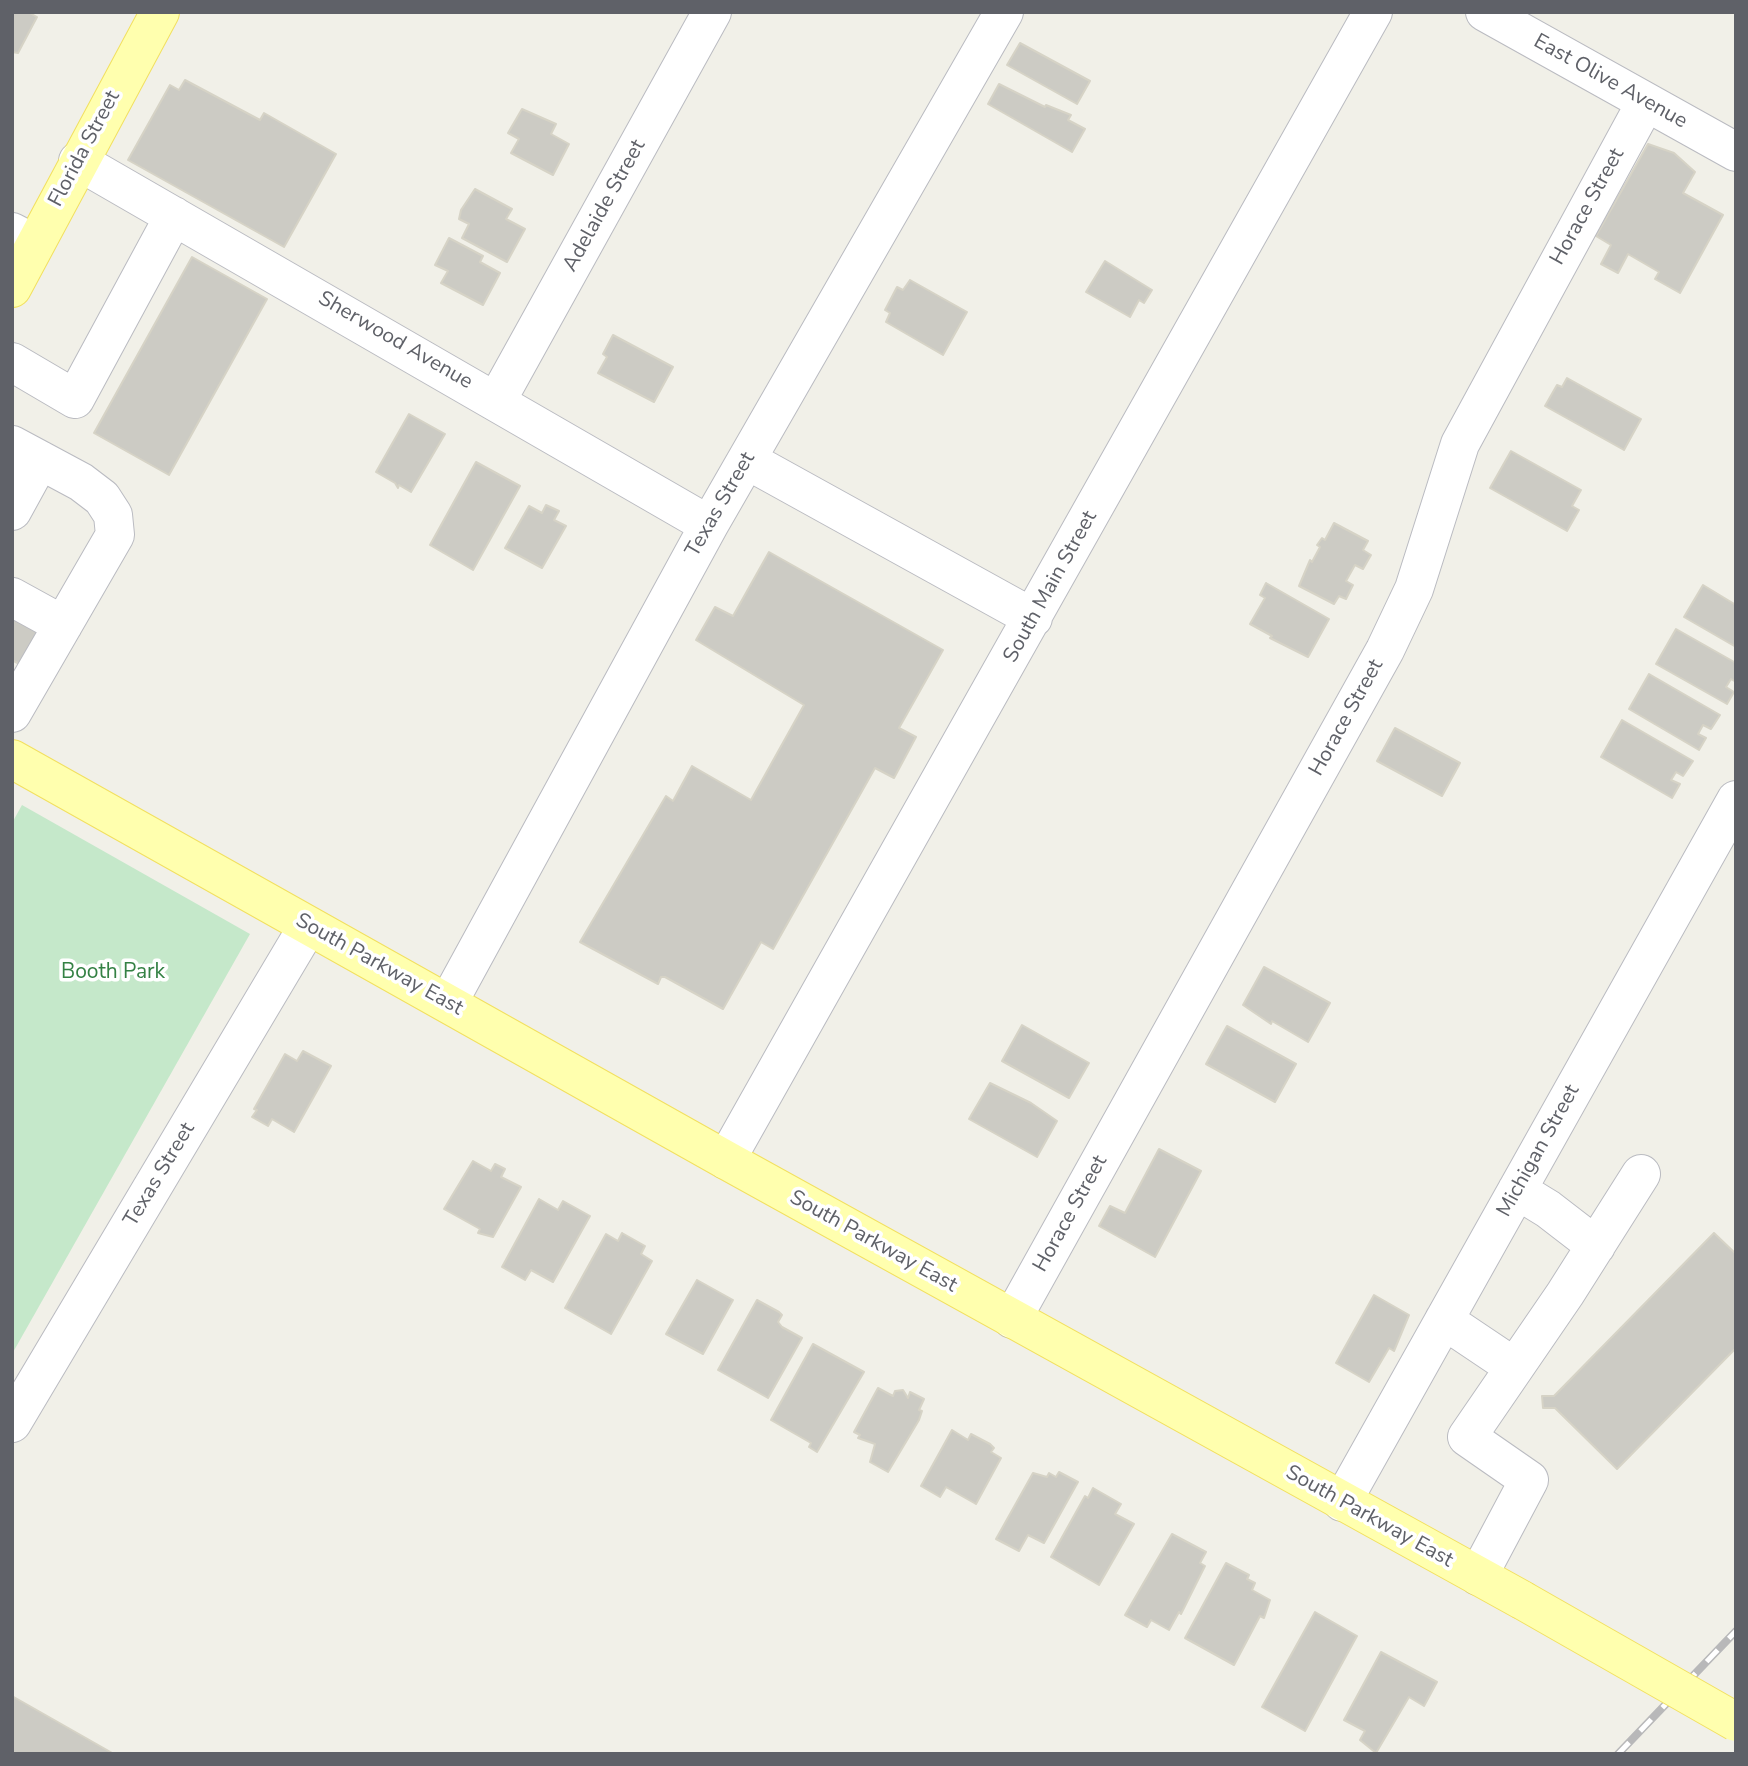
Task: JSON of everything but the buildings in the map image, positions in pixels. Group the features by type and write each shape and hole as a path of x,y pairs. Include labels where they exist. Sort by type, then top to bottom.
{"main road":[{"name":"Florida Street","path":"12,288 24,238 78,161 160,12"},
{"name":"South Parkway East","path":"12,759 726,1160 1522,1600 1736,1722"}],"street":[{"name":"Adelaide Street","path":"498,400 712,12"},
{"name":"Texas Street","path":"448,1003 709,525 1004,12"},
{"name":"South Main Street","path":"726,1160 1373,12"},
{"name":"East Olive Avenue","path":"1485,12 1736,152"},
{"name":"Horace Street","path":"1012,1319 1385,650 1413,589 1460,444 1646,102"},
{"name":"Sherwood Avenue","path":"78,161 498,400 709,525"},
{"path":"12,362 75,399 174,216"},
{"path":"12,511 26,452 102,498 113,515 115,535 63,625 18,691"},
{"path":"747,460 1033,618"},
{"path":"12,597 63,625"},
{"name":"Michigan Street","path":"1342,1502 1736,800"},
{"name":"Texas Street","path":"12,1423 308,926"},
{"path":"1478,1576 1529,1480 1467,1437 1641,1174"},
{"path":"1517,1190 1548,1209 1596,1245"},
{"path":"1444,1320 1514,1367"}],"green space":[{"name":"Booth Park","path":"22,805 250,934 12,1354 12,823"}],"railway":[{"path":"1618,1754 1736,1631"}]}
